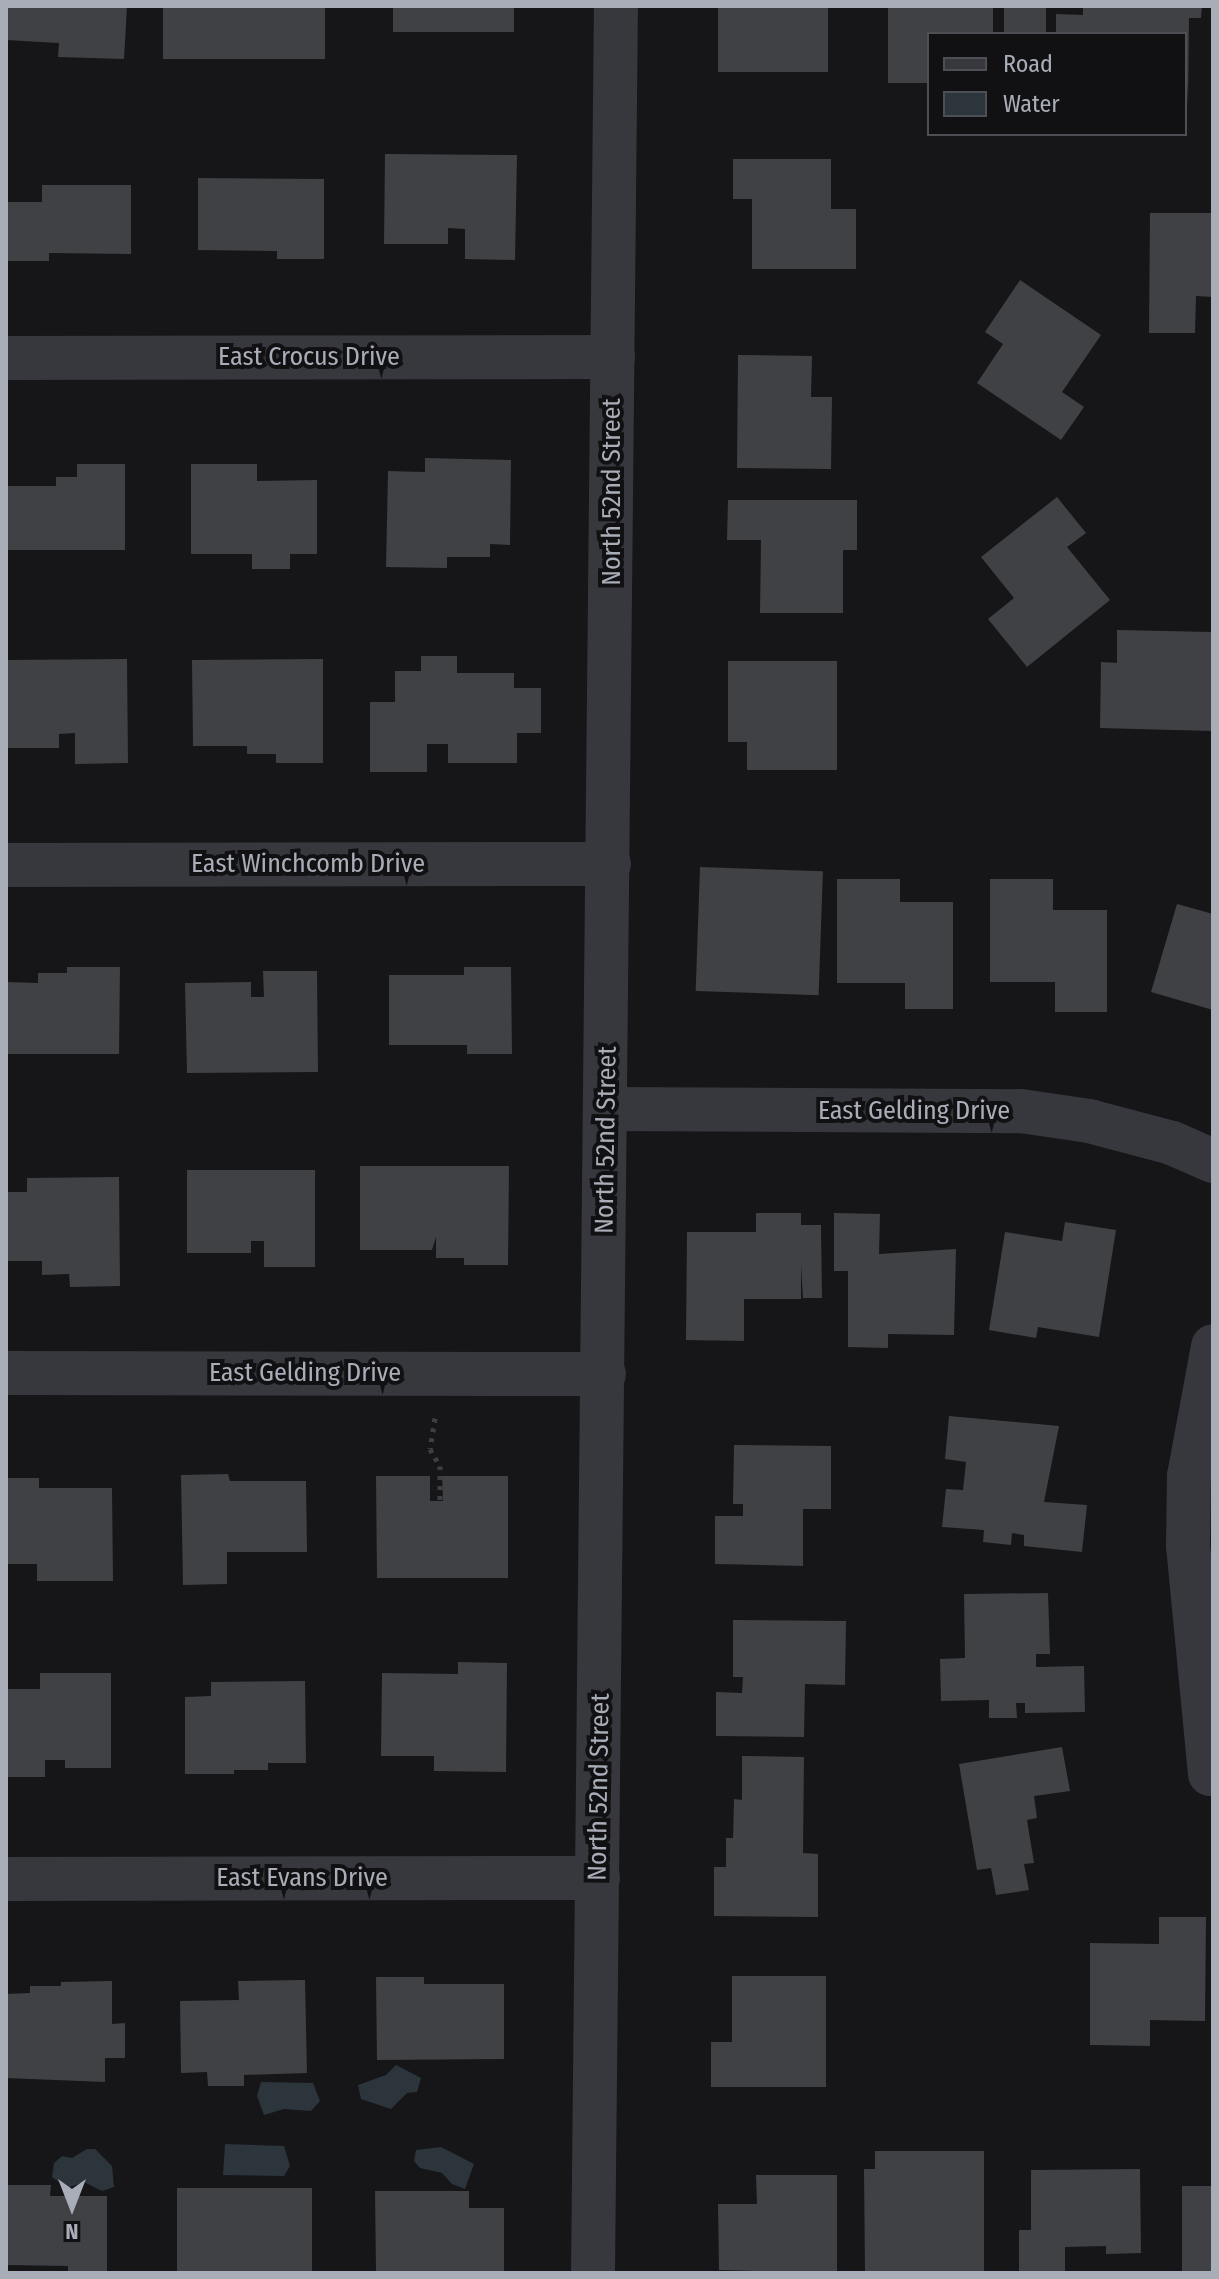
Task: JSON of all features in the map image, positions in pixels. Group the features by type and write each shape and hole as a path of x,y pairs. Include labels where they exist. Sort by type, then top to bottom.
{"street":[{"name":"North 52nd Street","path":"593,2273 616,6"},
{"name":"East Crocus Drive","path":"6,358 613,357"},
{"name":"East Winchcomb Drive","path":"6,865 609,864"},
{"name":"East Gelding Drive","path":"607,1109 1021,1111 1103,1124 1172,1143 1213,1161"},
{"path":"1210,1774 1203,1621 1189,1476 1213,1346"},
{"name":"East Gelding Drive","path":"6,1373 604,1374"},
{"name":"East Evans Drive","path":"6,1879 598,1878"}],"path":[{"path":"436,1409 430,1449 440,1466 440,1501"}],"water":[{"path":"396,2065 421,2078 417,2092 407,2093 391,2109 361,2099 358,2085 386,2075"},
{"path":"261,2082 313,2083 320,2101 311,2111 284,2109 264,2115 257,2096"},
{"path":"225,2144 284,2146 290,2166 284,2176 223,2175"},
{"path":"441,2147 474,2164 465,2189 452,2184 442,2173 420,2168 414,2161 416,2150"},
{"path":"87,2149 95,2149 112,2166 114,2187 102,2191 84,2182 67,2188 52,2177 54,2163 62,2156 72,2158"}],"building":[{"path":"6,6 127,6 124,59 58,57 59,43 6,40"},
{"path":"163,6 325,6 325,59 163,59"},
{"path":"393,6 514,6 514,32 393,32"},
{"path":"718,6 828,6 828,72 718,72"},
{"path":"888,6 993,6 993,32 927,32 927,83 888,83"},
{"path":"1004,6 1046,6 1046,32 1004,32"},
{"path":"1083,6 1202,6 1201,18 1189,18 1188,107 1187,32 1056,32 1056,14 1083,15"},
{"path":"385,154 517,155 515,260 465,259 465,229 448,228 448,244 384,244"},
{"path":"733,159 831,159 831,209 856,209 856,269 752,269 752,199 733,199"},
{"path":"198,178 324,179 324,259 277,259 277,251 198,250"},
{"path":"42,185 131,185 131,254 49,253 49,261 6,261 6,202 42,202"},
{"path":"1150,213 1213,213 1213,297 1196,296 1195,333 1149,333"},
{"path":"1020,280 1101,335 1062,392 1084,407 1061,440 977,383 1003,344 985,332"},
{"path":"738,355 812,356 811,397 832,397 831,469 737,468"},
{"path":"425,458 511,460 510,545 490,544 490,557 447,557 447,568 386,567 388,471 425,472"},
{"path":"77,464 125,464 125,550 6,550 6,486 56,486 56,477 77,477"},
{"path":"191,464 257,464 257,481 317,480 317,554 290,554 290,569 252,569 252,554 191,554"},
{"path":"1057,497 1086,533 1067,547 1110,600 1027,667 988,619 1014,598 981,557"},
{"path":"728,500 857,500 857,550 843,550 843,613 760,613 761,540 727,540"},
{"path":"1117,630 1213,632 1213,731 1100,728 1101,662 1117,663"},
{"path":"421,656 457,656 457,673 514,673 514,688 541,688 541,733 517,733 517,763 448,763 448,744 427,744 427,772 370,772 370,702 395,702 395,671 421,671"},
{"path":"127,659 128,763 75,764 75,733 59,734 59,748 6,748 6,660"},
{"path":"323,659 323,763 276,763 276,754 247,754 247,746 193,746 192,660"},
{"path":"728,661 837,661 837,770 747,770 747,742 728,742"},
{"path":"700,867 823,871 819,995 696,991"},
{"path":"837,879 900,879 900,902 953,902 953,1009 905,1009 905,983 837,983"},
{"path":"990,879 1053,879 1053,910 1107,910 1107,1012 1055,1012 1055,982 990,982"},
{"path":"1177,904 1213,914 1213,1010 1151,992"},
{"path":"67,967 120,967 119,1054 6,1054 6,982 38,983 38,973 67,973"},
{"path":"464,967 511,967 512,1054 467,1054 467,1045 389,1045 389,975 464,975"},
{"path":"263,971 317,971 318,1072 187,1073 185,983 251,982 251,997 264,997"},
{"path":"360,1166 509,1166 508,1265 464,1265 464,1258 436,1258 436,1237 432,1250 360,1250"},
{"path":"187,1170 315,1170 315,1267 264,1267 264,1241 251,1241 251,1253 187,1253"},
{"path":"119,1177 120,1286 70,1287 69,1274 42,1275 42,1261 6,1261 6,1192 27,1192 27,1178"},
{"path":"756,1213 801,1213 801,1225 821,1225 822,1298 803,1298 801,1265 801,1299 744,1299 744,1341 686,1340 687,1232 756,1232"},
{"path":"834,1213 880,1214 879,1254 956,1249 954,1335 888,1334 888,1348 848,1347 848,1271 834,1271"},
{"path":"1065,1222 1116,1230 1099,1337 1038,1327 1036,1338 989,1330 1005,1232 1062,1241"},
{"path":"949,1416 1059,1426 1044,1502 1087,1505 1082,1552 1024,1546 1024,1535 1012,1533 1011,1545 983,1542 984,1530 942,1527 946,1489 963,1490 966,1462 945,1459"},
{"path":"734,1445 831,1446 831,1509 803,1509 803,1566 715,1564 715,1516 743,1516 743,1504 733,1504"},
{"path":"228,1474 230,1481 306,1481 307,1552 227,1552 227,1584 183,1585 181,1475"},
{"path":"376,1476 430,1476 430,1501 443,1501 442,1476 508,1476 508,1578 377,1578"},
{"path":"6,1478 39,1478 39,1488 112,1488 113,1581 37,1581 37,1564 6,1564"},
{"path":"1048,1593 1050,1654 1036,1654 1036,1667 1084,1666 1085,1712 1025,1713 1025,1703 1016,1703 1017,1718 989,1718 989,1700 941,1701 940,1659 965,1658 964,1594"},
{"path":"733,1620 846,1621 845,1685 805,1684 804,1737 716,1736 716,1692 742,1693 743,1677 733,1677"},
{"path":"458,1662 507,1663 506,1772 434,1771 434,1756 381,1756 382,1673 458,1674"},
{"path":"40,1673 111,1673 111,1768 65,1768 65,1760 45,1760 45,1777 6,1777 6,1689 40,1689"},
{"path":"305,1681 306,1763 268,1763 268,1770 234,1770 234,1774 185,1774 185,1697 211,1696 211,1682"},
{"path":"1062,1747 1070,1791 1034,1796 1037,1818 1027,1820 1034,1863 1024,1864 1029,1890 996,1895 991,1868 977,1870 959,1764"},
{"path":"742,1756 804,1757 803,1853 818,1854 818,1917 714,1916 714,1867 726,1867 726,1838 733,1838 734,1799 742,1800"},
{"path":"1159,1917 1206,1917 1205,2021 1150,2020 1150,2046 1090,2045 1090,1943 1159,1944"},
{"path":"732,1976 826,1976 826,2087 711,2087 711,2042 732,2042"},
{"path":"376,1977 424,1977 424,1984 504,1984 504,2059 377,2060"},
{"path":"305,1980 307,2073 244,2075 244,2086 208,2086 207,2072 181,2073 180,2001 239,2000 238,1981"},
{"path":"112,1981 112,2024 125,2023 125,2058 105,2058 105,2082 6,2078 6,1994 30,1993 30,1986 61,1986 61,1982"},
{"path":"875,2151 984,2151 984,2273 865,2273 864,2169 875,2169"},
{"path":"1140,2169 1141,2253 1106,2254 1106,2246 1065,2247 1065,2273 1019,2273 1019,2230 1031,2230 1031,2170"},
{"path":"756,2175 837,2175 837,2273 719,2270 718,2204 757,2204"},
{"path":"6,2185 51,2185 50,2196 107,2196 107,2273 68,2273 68,2266 6,2265"},
{"path":"1182,2186 1213,2186 1213,2273 1182,2273"},
{"path":"177,2188 312,2188 312,2273 177,2273"},
{"path":"375,2191 469,2191 469,2208 504,2208 504,2273 376,2273"}]}
